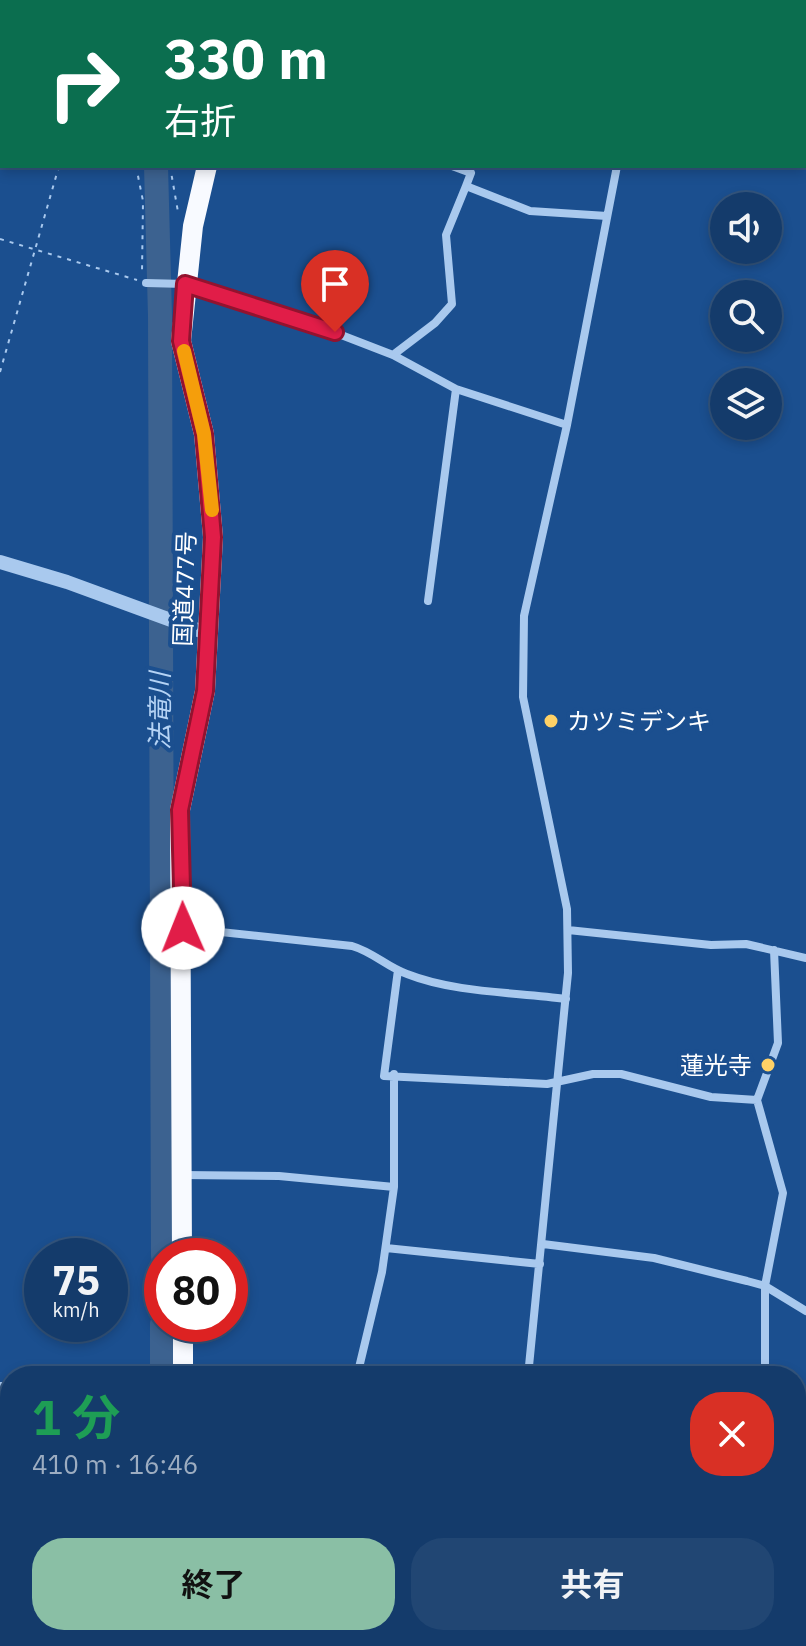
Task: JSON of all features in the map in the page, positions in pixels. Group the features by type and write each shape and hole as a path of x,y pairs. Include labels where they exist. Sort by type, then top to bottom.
{"highway":[{"name":"国道477号","path":"182,1238 183,928 180,810 205,691 212,489 204,434 181,341 182,283 207,168"},
{"path":"183,1342 183,1366"}],"street":[{"path":"393,355 435,323 452,304 453,281 446,235 471,173 457,168"},
{"path":"529,1366 560,1079 568,930 557,847 523,697 524,616 567,425 617,168"},
{"path":"466,186 530,211 607,216"},
{"path":"146,283 182,283 305,321 393,355 456,389 567,425"},
{"path":"428,601 456,389"},
{"path":"0,562 67,582 209,634"},
{"path":"183,928 352,946 366,950 398,970 433,982 566,999"},
{"path":"568,930 711,945 746,944 806,958"},
{"path":"765,1366 765,1286 783,1193 757,1100 778,1043 774,950"},
{"path":"398,970 384,1076 394,1074 506,1084 547,1084 560,1079 621,1074 711,1097 757,1100"},
{"path":"360,1366 372,1323 394,1187 394,1074"},
{"path":"182,1175 279,1176 394,1187"},
{"path":"543,1244 654,1258 765,1286 806,1311"},
{"path":"386,1248 540,1264"}],"path":[{"path":"0,372 58,168"},
{"path":"0,239 142,282 143,201 136,168"},
{"path":"170,168 178,212"}],"waterway":[{"name":"法竜川","path":"156,168 160,316 163,1238"},
{"name":"法竜川","path":"162,1342 162,1366"}],"slow traffic":[{"path":"184,351 204,434 212,510"}],"place":[{"name":"カツミデンキ","path":"551,721"},
{"name":"蓮光寺","path":"768,1065"}],"route":[{"path":"183,928 180,810 205,691 213,537 212,489 204,434 181,341 185,284 335,332"}]}
